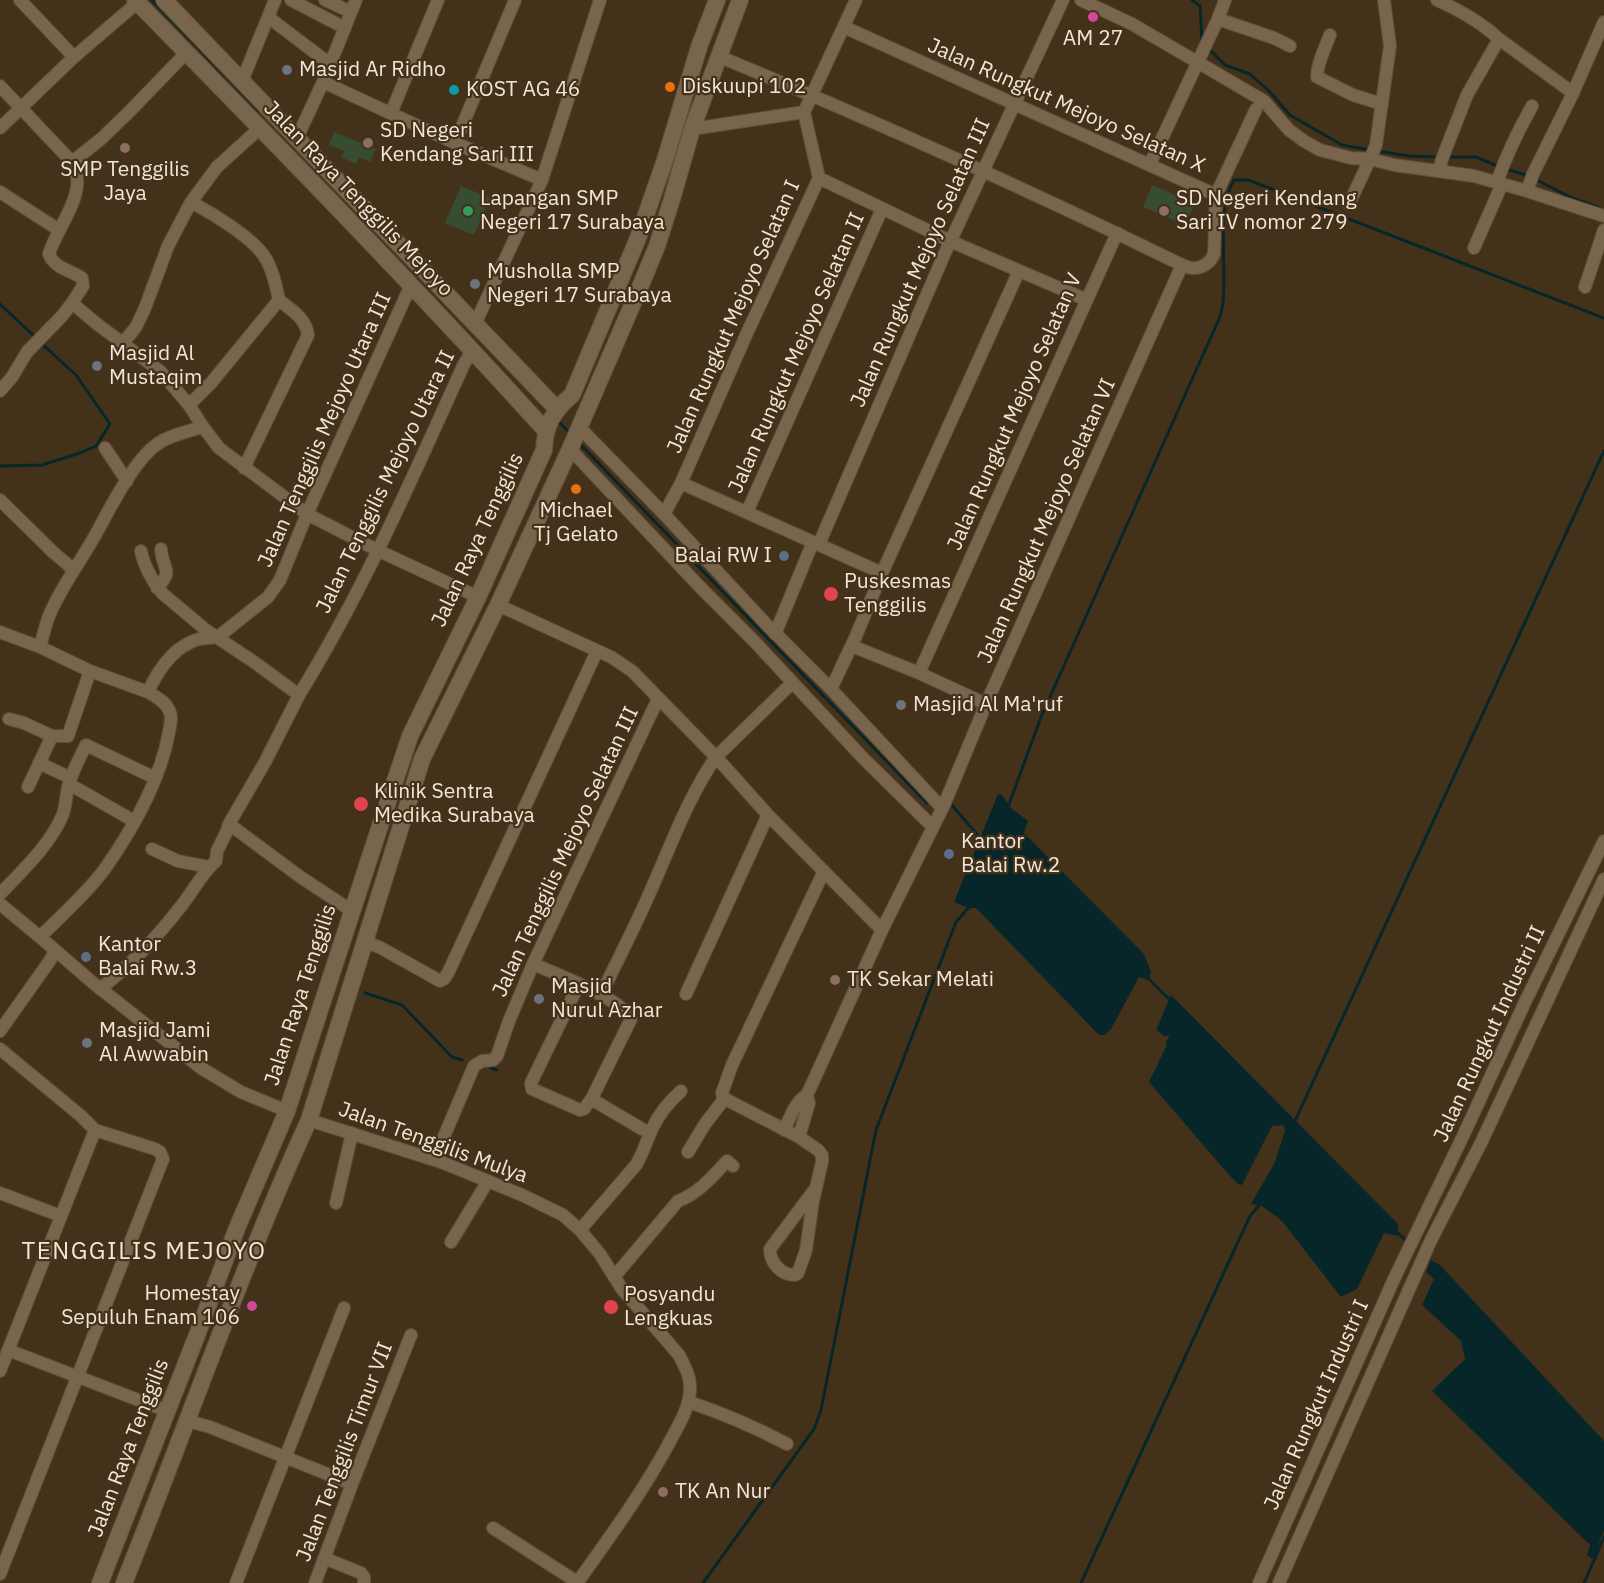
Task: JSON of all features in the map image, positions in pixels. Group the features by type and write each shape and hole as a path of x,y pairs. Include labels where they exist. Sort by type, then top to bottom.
{"main road":[{"name":"Jalan Raya Tenggilis Mejoyo","path":"164,0 180,32 186,53 259,129 401,260 475,324 552,419"},
{"path":"552,419 572,395 625,272 665,160 699,47 717,0"},
{"name":"Jalan Raya Tenggilis","path":"124,1583 242,1277 309,1120 422,759 498,605 575,437 643,280 657,246 692,129 740,0"},
{"name":"Jalan Raya Tenggilis Mejoyo","path":"136,1 242,81 297,138 401,260 411,285 472,350 552,419"},
{"path":"625,272 643,280"},
{"name":"Jalan Raya Tenggilis","path":"100,1583 222,1268 287,1111 406,749 520,506 544,450 552,419"},
{"path":"520,506 539,516"},
{"path":"439,678 458,688"},
{"path":"222,1268 242,1277"},
{"path":"117,1539 128,1540 138,1547"}],"street":[{"path":"20,0 74,57"},
{"path":"242,81 274,0"},
{"path":"291,0 345,28"},
{"path":"325,0 351,12"},
{"path":"297,138 356,0"},
{"path":"391,113 438,0"},
{"path":"455,143 515,0"},
{"path":"475,324 542,180 600,0"},
{"path":"692,129 804,112 856,0"},
{"name":"Jalan Rungkut Mejoyo Selatan III","path":"763,633 816,543 950,241 1063,0"},
{"path":"1081,0 1132,24 1264,100 1289,130 1320,150 1336,155 1373,153 1441,162 1474,176 1501,176 1530,182 1604,216"},
{"path":"1150,164 1225,0"},
{"path":"1349,204 1373,153 1382,104 1390,46 1384,0"},
{"path":"1437,0 1456,4 1498,39 1573,93"},
{"path":"0,128 136,1"},
{"path":"268,17 330,64"},
{"path":"1218,19 1290,45"},
{"name":"Jalan Rungkut Mejoyo Selatan X","path":"844,27 1216,195 1213,258 1196,268 1182,264"},
{"path":"1530,182 1603,28"},
{"path":"1330,35 1316,74 1317,77 1353,95 1382,104"},
{"path":"1441,162 1467,95 1498,39"},
{"path":"72,162 101,139 186,53"},
{"path":"718,56 983,171 1182,264"},
{"path":"322,82 542,180"},
{"path":"0,86 76,169 76,192 49,252 52,261 75,273 84,282 81,290 62,316 27,352 12,377 0,391"},
{"path":"1474,248 1521,125 1532,106"},
{"path":"1216,195 1256,109"},
{"name":"Jalan Rungkut Mejoyo Selatan I","path":"664,514 681,483 819,178 804,112"},
{"path":"123,343 136,327 145,309 168,246 191,202 217,167 259,129"},
{"path":"819,178 950,241 1087,300"},
{"path":"0,192 59,230"},
{"path":"191,202 240,233 266,258 276,283 279,300 303,320 307,328 308,335 244,468"},
{"name":"Jalan Rungkut Mejoyo Selatan II","path":"747,512 882,209"},
{"path":"1585,287 1604,230"},
{"name":"Jalan Rungkut Mejoyo Selatan V","path":"920,673 1117,233"},
{"name":"Jalan Rungkut Mejoyo Selatan VI","path":"807,1095 882,930 942,808 1182,264"},
{"path":"831,689 1019,271"},
{"name":"Jalan Tenggilis Mejoyo Utara III","path":"218,637 268,597 280,580 307,514 411,285"},
{"path":"189,405 211,383 279,300"},
{"path":"72,303 160,371 189,405 219,448 307,514 378,551 477,597"},
{"name":"Jalan Tenggilis Mejoyo Utara II","path":"100,988 134,960 180,908 216,860 217,850 229,824 265,762 378,551 472,350"},
{"path":"39,647 50,615 74,570 108,510 146,454 168,437 203,427"},
{"path":"575,437 664,514 763,633 792,683 932,826"},
{"path":"575,437 699,587 763,633 831,689 942,808"},
{"path":"105,448 127,481"},
{"path":"681,483 882,573"},
{"path":"0,500 74,570"},
{"path":"158,588 168,573 161,549"},
{"path":"141,551 143,560 158,588 206,630 299,695"},
{"path":"498,605 611,657 632,671 716,757 768,815 882,930"},
{"path":"0,632 90,671 148,692 165,703 172,718 166,746 155,778 134,820 103,871 75,903 40,937"},
{"path":"148,692 165,663 180,648 199,639 218,637"},
{"path":"852,646 920,673 986,704"},
{"path":"366,942 440,981 444,979 597,651"},
{"path":"9,719 52,736 68,736 90,671"},
{"path":"601,995 647,900 679,825 716,757 792,683"},
{"name":"Jalan Tenggilis Mejoyo Selatan III","path":"434,1160 474,1066 482,1061 495,1059 533,964 658,699"},
{"path":"28,787 52,736"},
{"path":"0,894 49,839 63,813 75,766 87,744 155,778"},
{"path":"39,764 134,820"},
{"path":"686,994 768,815"},
{"path":"229,824 299,876 352,910"},
{"name":"Jalan Rungkut Industri II","path":"1412,1242 1604,841"},
{"path":"152,849 178,861 209,867"},
{"path":"816,1189 770,1249 773,1262 778,1269 789,1275 795,1275 801,1267 806,1250 822,1155 799,1137 722,1095 747,1033 824,871"},
{"name":"Jalan Rungkut Industri II","path":"1425,1252 1481,1143 1604,879"},
{"path":"0,904 100,988 201,1068 241,1092 287,1111"},
{"path":"0,1031 55,950"},
{"path":"533,964 579,984 601,995 629,1014 631,1019 592,1098 584,1109 580,1110 532,1089 531,1083 579,984"},
{"path":"1526,1000 1542,1009"},
{"path":"0,1049 95,1130 155,1149 160,1152 163,1159 0,1574"},
{"path":"580,1230 636,1165 654,1125 671,1100 681,1091"},
{"path":"784,1130 801,1099 807,1095 808,1103 799,1137"},
{"path":"592,1098 642,1129"},
{"path":"688,1152 705,1124 725,1098"},
{"name":"Jalan Tenggilis Mulya","path":"309,1120 434,1160 543,1204 563,1215 580,1230 600,1254 622,1289 679,1355 685,1366 690,1385 689,1402 676,1431 653,1473 577,1582"},
{"path":"0,1371 95,1130"},
{"path":"336,1203 352,1133"},
{"path":"614,1277 678,1201 710,1180 727,1161 733,1166"},
{"path":"451,1242 488,1181"},
{"path":"0,1193 61,1216"},
{"path":"1412,1242 1425,1252"},
{"name":"Jalan Rungkut Industri I","path":"1259,1583 1412,1242"},
{"name":"Jalan Rungkut Industri I","path":"1279,1583 1425,1252"},
{"path":"236,1583 344,1308"},
{"name":"Jalan Tenggilis Timur VII","path":"315,1583 411,1335"},
{"path":"8,1350 167,1411"},
{"path":"689,1402 754,1426 787,1444"},
{"path":"188,1421 210,1427 352,1484"},
{"path":"493,1528 512,1538 577,1582"},
{"path":"324,1558 361,1573 364,1577 363,1583"}],"green space":[{"path":"334,132 376,149 370,162 359,157 356,164 341,157 344,151 329,145"},
{"path":"1152,185 1195,204 1185,225 1143,207"},
{"name":"Lapangan SMP Negeri 17 Surabaya","path":"461,186 490,198 474,235 445,223"}],"water":[{"path":"998,794 1002,795 1011,808 1028,821 1024,833 1144,954 1151,972 1149,980 1139,977 1111,1029 1104,1035 1099,1035 976,908 968,908 954,902"},
{"path":"1171,995 1398,1224 1398,1236 1384,1233 1357,1289 1341,1297 1282,1221 1262,1206 1251,1204 1274,1164 1285,1131 1283,1125 1272,1126 1242,1185 1238,1184 1149,1082 1170,1036 1164,1036 1156,1030"},
{"path":"1431,1260 1440,1265 1604,1441 1604,1531 1599,1543 1597,1559 1587,1555 1590,1545 1432,1391 1465,1359 1461,1341 1422,1305 1434,1279 1426,1272"}],"waterway":[{"path":"152,0 259,111"},
{"path":"1192,0 1200,6 1202,40"},
{"path":"1208,48 1225,65 1250,74 1290,115 1342,145 1371,150"},
{"path":"1377,151 1409,156 1439,157"},
{"path":"1446,157 1476,157 1500,167"},
{"path":"1506,169 1529,176"},
{"path":"1535,179 1570,197 1600,208"},
{"path":"1008,807 1041,717 1219,319 1223,306 1225,207 1234,180 1248,180 1604,318"},
{"path":"0,304 36,338"},
{"path":"0,466 42,465 80,453 96,446 110,424 76,375 41,343"},
{"path":"557,420 570,433"},
{"path":"578,442 927,803"},
{"path":"1294,1123 1604,451"},
{"path":"950,803 982,840"},
{"path":"703,1583 814,1429 821,1410 876,1130 956,922 971,905"},
{"path":"1147,977 1172,1002"},
{"path":"365,993 402,1005 452,1057 462,1060"},
{"path":"491,1068 497,1070"},
{"path":"1081,1583 1250,1216 1261,1203"},
{"path":"1395,1230 1407,1242"},
{"path":"1584,1583 1604,1537"}],"place":[{"name":"AM 27","path":"1093,17"},
{"name":"Masjid Ar Ridho","path":"287,70"},
{"name":"Diskuupi 102","path":"670,87"},
{"name":"KOST AG 46","path":"454,90"},
{"name":"SD Negeri Kendang Sari III","path":"368,143"},
{"name":"SMP Tenggilis Jaya","path":"125,148"},
{"name":"Lapangan SMP Negeri 17 Surabaya","path":"468,211"},
{"name":"SD Negeri Kendang Sari IV nomor 279","path":"1164,211"},
{"name":"Musholla SMP Negeri 17 Surabaya","path":"475,284"},
{"name":"Masjid Al Mustaqim","path":"97,366"},
{"name":"Michael Tj Gelato","path":"576,489"},
{"name":"Balai RW I","path":"784,556"},
{"name":"Puskesmas Tenggilis","path":"831,594"},
{"name":"Masjid Al Ma'ruf","path":"901,705"},
{"name":"Klinik Sentra Medika Surabaya","path":"361,804"},
{"name":"Kantor Balai Rw.2","path":"949,854"},
{"name":"Kantor Balai Rw.3","path":"86,957"},
{"name":"TK Sekar Melati","path":"835,980"},
{"name":"Masjid Nurul Azhar","path":"539,999"},
{"name":"Masjid Jami Al Awwabin","path":"87,1043"},
{"name":"Homestay Sepuluh Enam 106","path":"252,1306"},
{"name":"Posyandu Lengkuas","path":"611,1307"},
{"name":"TK An Nur","path":"663,1492"}],"district":[{"name":"TENGGILIS MEJOYO","path":"144,1252"}]}
